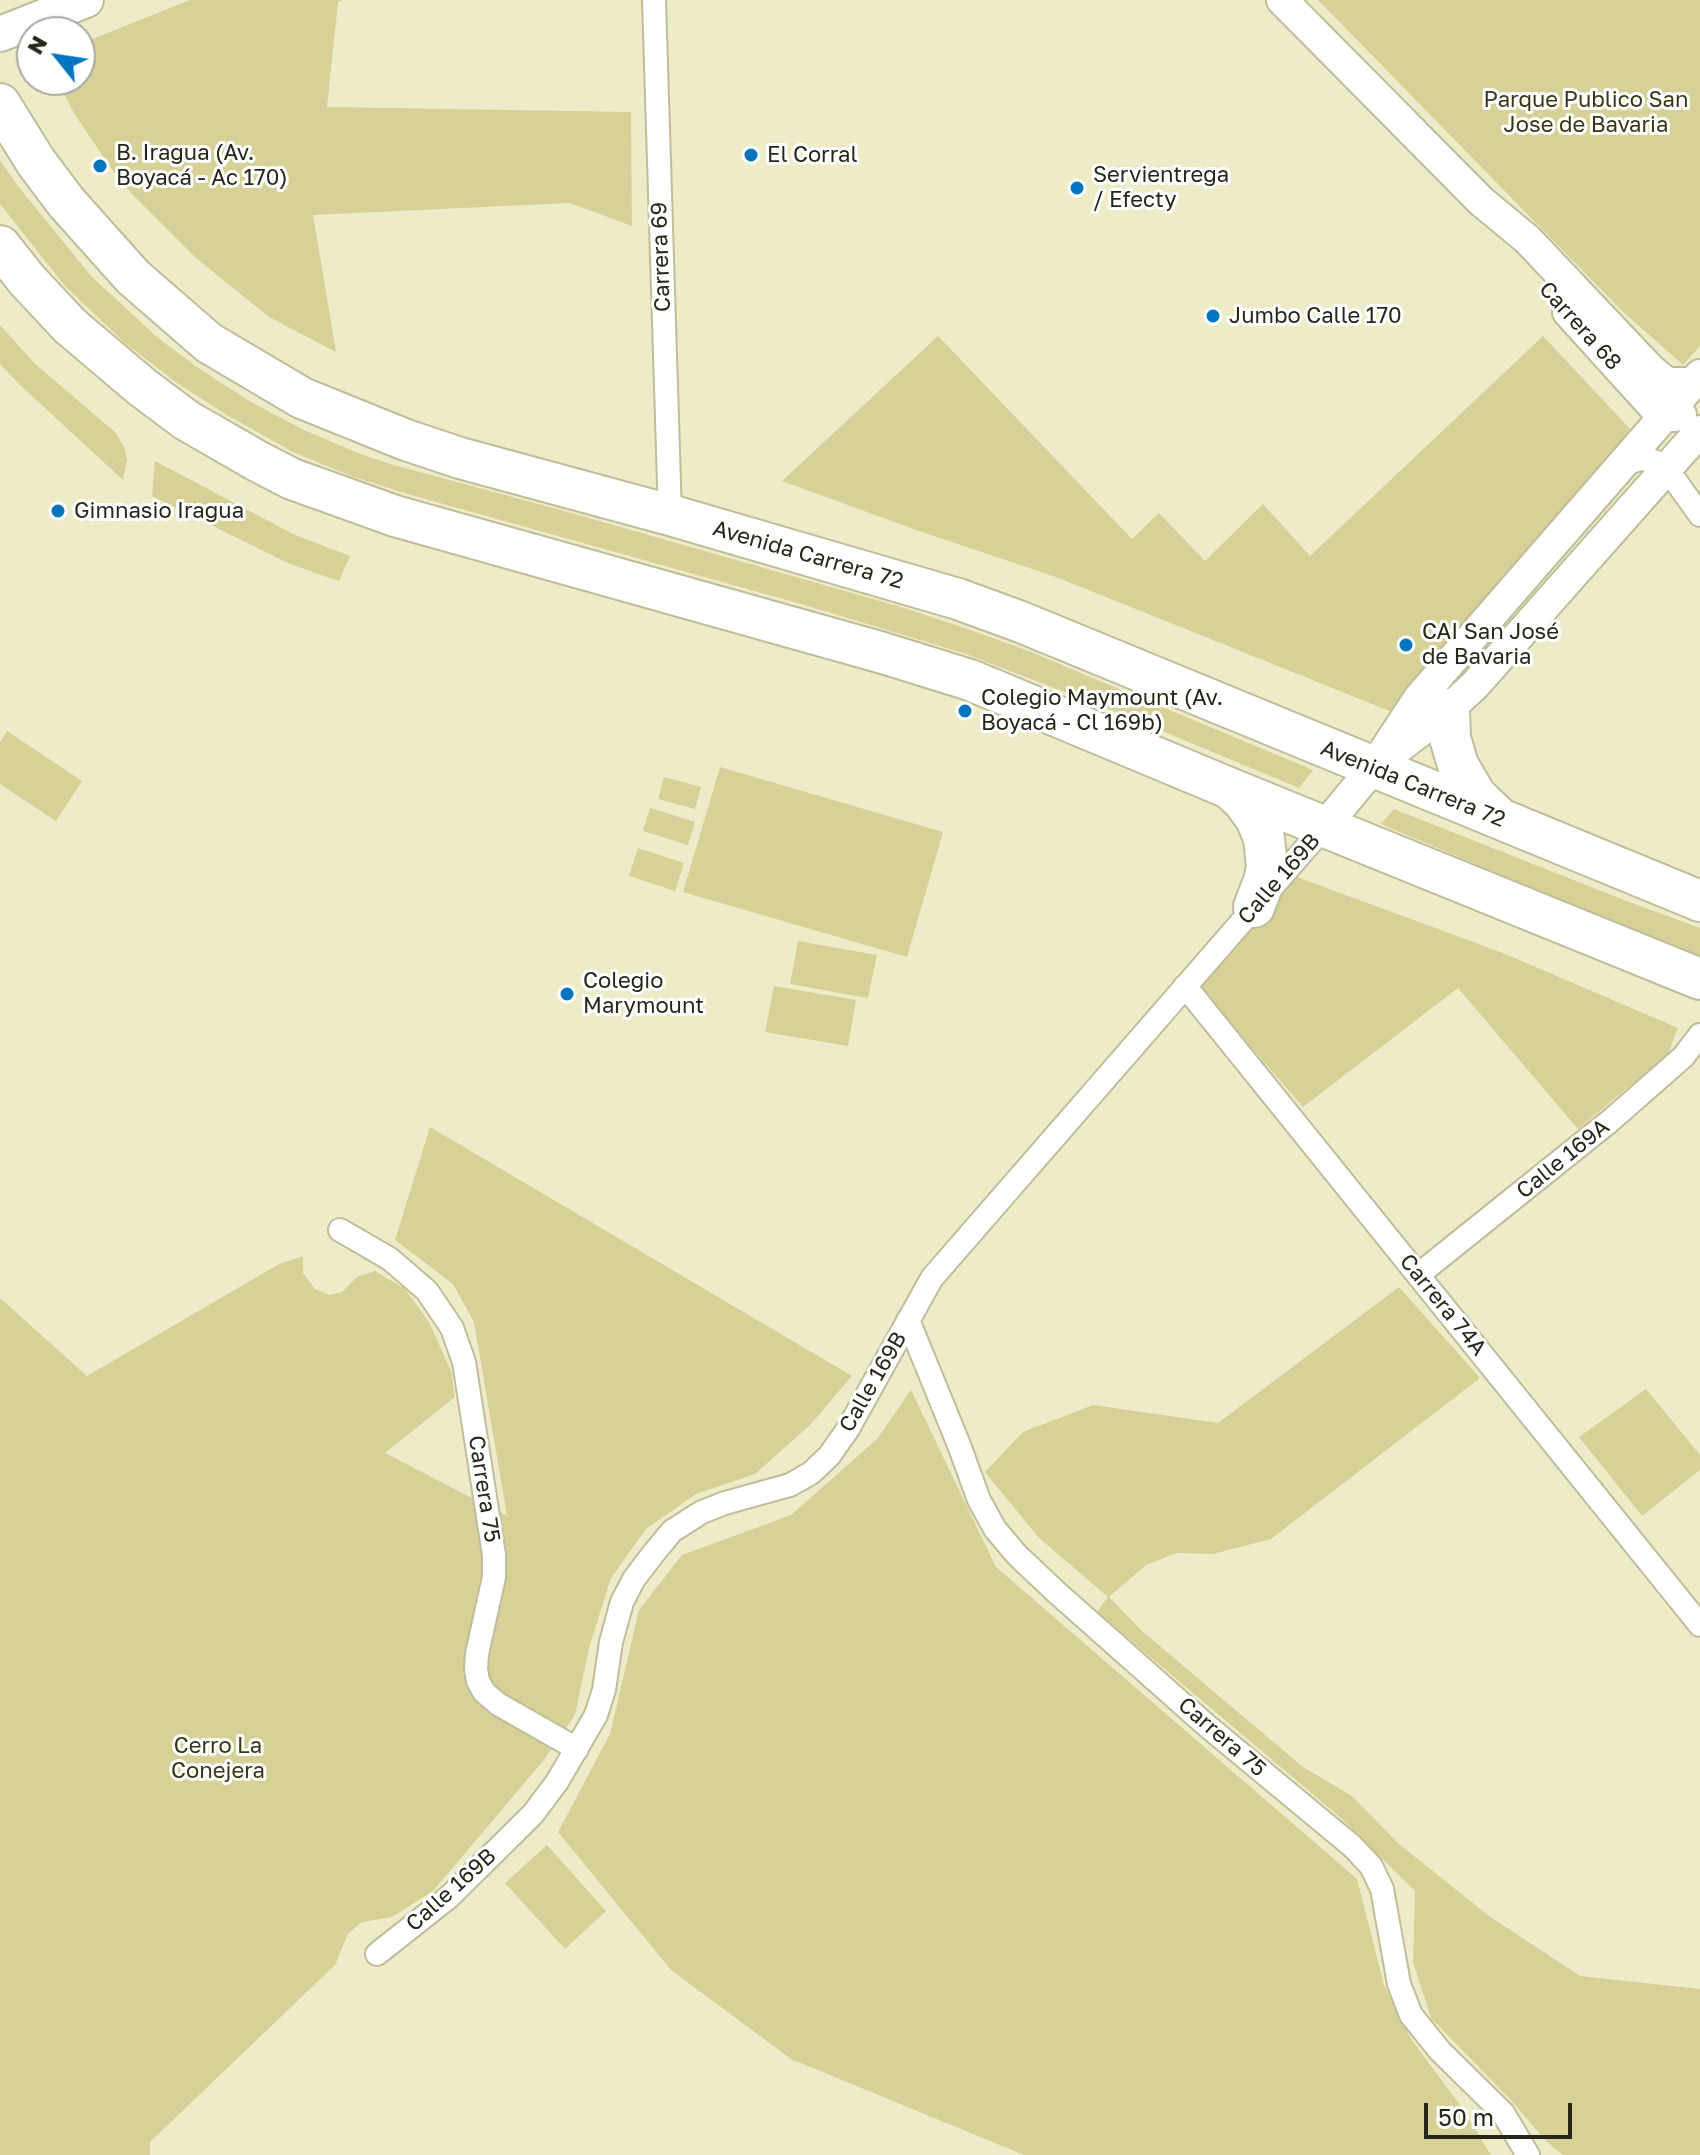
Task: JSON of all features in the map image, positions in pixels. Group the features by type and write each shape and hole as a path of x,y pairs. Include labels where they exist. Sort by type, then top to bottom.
{"highway":[{"name":"Avenida Carrera 72","path":"0,104 36,162 66,202 133,277 209,343 302,398 460,458 958,599 1021,622 1700,901"},
{"path":"0,246 70,326 142,387 199,428 292,479 395,516 970,680 1700,979"},
{"path":"1449,709 1450,738 1458,765 1476,796 1503,821"},
{"path":"1229,788 1256,819 1264,838 1267,867 1254,907"}],"main road":[{"path":"0,34 86,0"},
{"name":"Carrera 68","path":"1282,0 1481,201 1528,240 1650,369 1670,383 1697,379"},
{"name":"Carrera 68","path":"1481,201 1515,253 1663,417"},
{"name":"Calle 169B","path":"1325,826 1373,768 1419,698 1697,379"},
{"path":"1663,417 1700,413"},
{"name":"Calle 169B","path":"1373,768 1475,685 1700,431"}],"street":[{"name":"Carrera 69","path":"654,0 670,515"},
{"path":"1622,465 1650,460 1667,469 1700,515"},
{"name":"Calle 169B","path":"377,1954 449,1897 533,1814 557,1782 596,1715 622,1602 634,1579 672,1531 702,1512 725,1503 790,1485 811,1473 829,1456 848,1429 932,1278 1325,826"},
{"name":"Carrera 74A","path":"1185,986 1700,1625"},
{"name":"Calle 169A","path":"1418,1275 1610,1121 1683,1057 1700,1035"},
{"name":"Carrera 75","path":"340,1230 390,1259 427,1291 452,1328 464,1362 494,1555 494,1577 477,1654 478,1681 484,1692 498,1704 577,1749"},
{"name":"Carrera 75","path":"908,1320 979,1500 995,1529 1055,1591 1206,1725 1352,1846 1371,1866 1382,1889 1399,1984 1411,2015 1440,2051 1503,2113 1528,2155"}],"green space":[{"path":"190,0 343,0 338,2 327,107 631,112 632,226 570,203 313,215 336,352 269,317 196,258 122,184 65,96 96,96 96,38"},
{"name":"Parque Publico San Jose de Bavaria","path":"1318,0 1700,0 1700,346 1683,365 1622,311"},
{"path":"0,160 91,276 158,338 249,401 302,429 394,465 568,512 962,627 1026,650 1313,770 1299,788 966,654 808,606 411,495 351,476 293,452 177,383 125,343 65,286 0,204"},
{"path":"0,325 34,363 115,432 127,460 123,480 0,364"},
{"path":"938,336 1132,539 1159,513 1205,561 1263,504 1310,556 1543,336 1633,432 1392,712 1056,577 782,481"},
{"path":"155,461 293,534 350,556 339,581 290,564 152,496"},
{"path":"7,731 82,781 56,821 0,784 0,742"},
{"path":"720,767 943,832 907,957 683,892"},
{"path":"664,777 701,787 695,809 658,799"},
{"path":"650,808 695,822 688,845 643,831"},
{"path":"1394,809 1700,928 1700,957 1381,824"},
{"path":"638,848 684,863 675,891 629,876"},
{"path":"1297,877 1503,953 1678,1028 1668,1054 1578,1129 1458,988 1303,1107 1198,986"},
{"path":"798,941 877,955 868,998 790,984"},
{"path":"774,986 856,1000 848,1046 765,1032"},
{"name":"Cerro La Conejera","path":"430,1127 852,1376 810,1425 755,1474 696,1494 646,1529 611,1578 589,1648 575,1715 543,1761 433,1891 392,1917 362,1922 348,1934 335,1965 150,2142 150,2155 0,2155 0,1298 87,1376 279,1264 303,1256 303,1273 315,1289 329,1295 342,1292 357,1277 375,1271 405,1289 429,1322 451,1371 455,1397 385,1453 507,1516 474,1322 453,1284 395,1240"},
{"path":"1399,1287 1480,1378 1271,1539 1213,1554 1177,1553 1146,1565 1109,1597 1142,1631 1303,1767 1352,1796 1399,1844 1489,1916 1580,1976 1700,1989 1700,2155 1563,2155 1546,2141 1431,2018 1413,1962 1415,1891 1341,1818 1097,1612 1108,1597 1038,1537 985,1472 1023,1432 1093,1405 1218,1423"},
{"path":"1646,1389 1700,1455 1700,1470 1642,1516 1579,1437"},
{"path":"911,1390 996,1567 1357,1879 1384,1985 1411,2039 1460,2105 1491,2155 1024,2155 791,2059 671,1970 558,1832 610,1734 639,1610 682,1555 791,1515 877,1439"},
{"path":"547,1845 606,1911 565,1949 505,1883"}],"place":[{"name":"El Corral","path":"751,155"},
{"name":"B. Iragua (Av. Boyacá - Ac 170)","path":"100,166"},
{"name":"Servientrega / Efecty","path":"1077,188"},
{"name":"Jumbo Calle 170","path":"1213,316"},
{"name":"Gimnasio Iragua","path":"58,511"},
{"name":"CAI San José de Bavaria","path":"1406,645"},
{"name":"Colegio Maymount (Av. Boyacá - Cl 169b)","path":"965,711"},
{"name":"Colegio Marymount","path":"567,994"}]}
